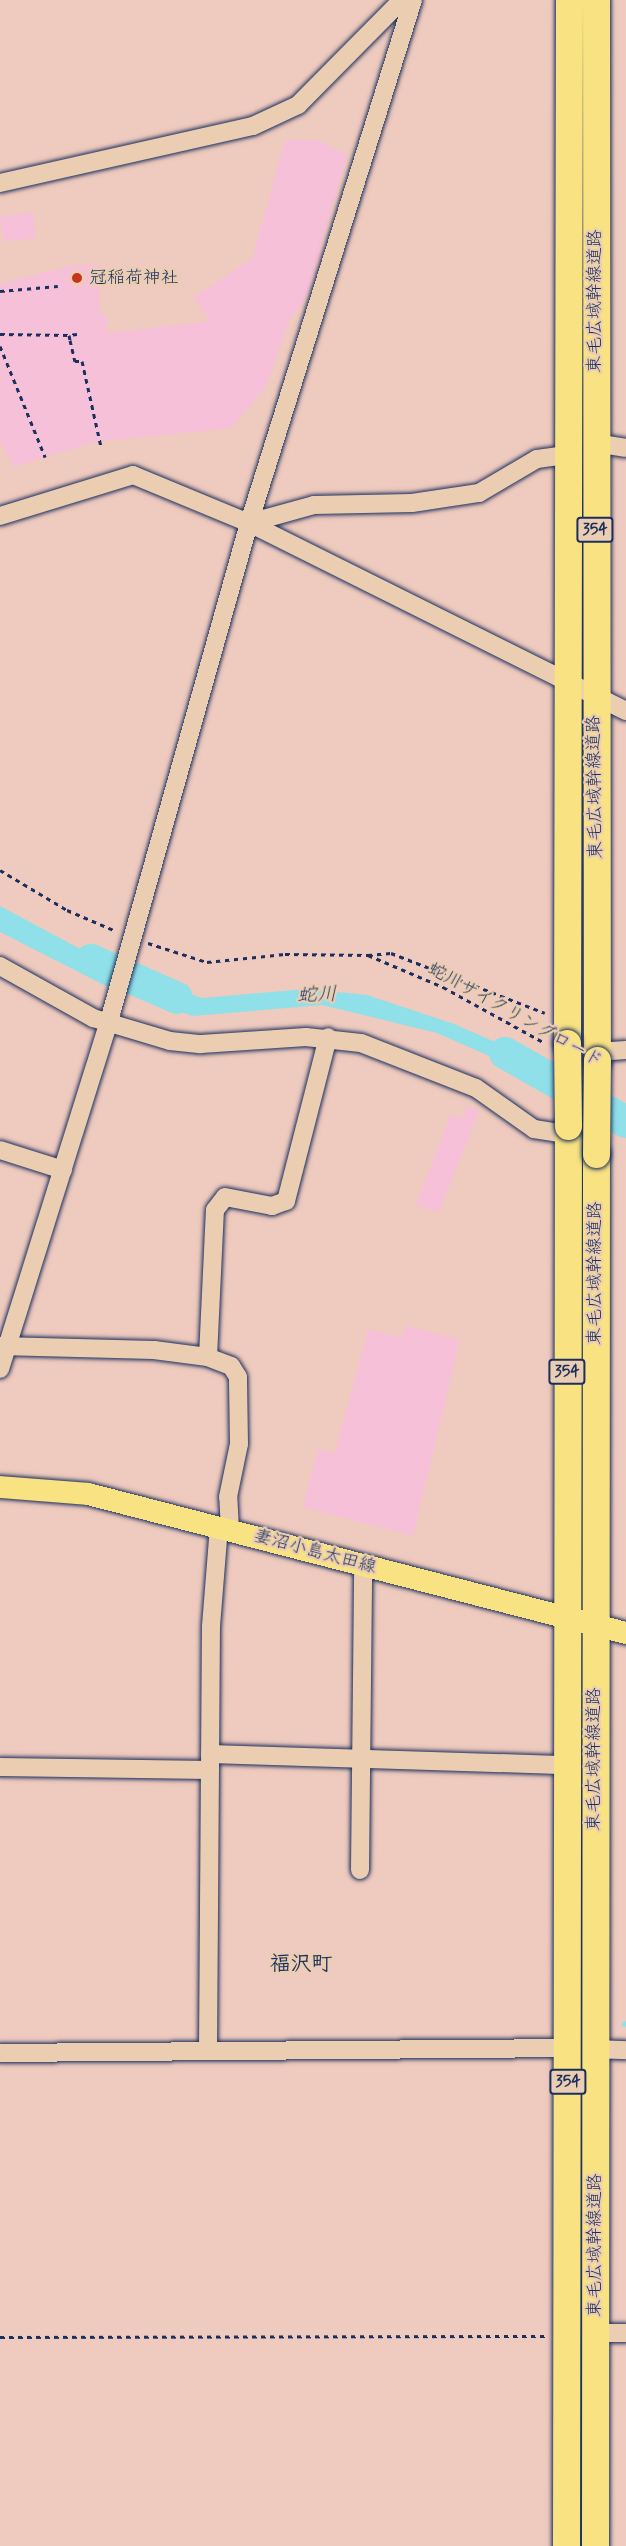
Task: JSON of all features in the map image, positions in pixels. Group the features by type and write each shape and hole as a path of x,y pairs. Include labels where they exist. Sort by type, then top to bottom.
{"highway":[{"name":"東毛広域幹線道路","path":"566,2546 568,1130 559,1045 567,680 569,0"},
{"name":"東毛広域幹線道路","path":"595,2546 593,1625 597,1056 594,695 596,0"}],"main road":[{"name":"妻沼小島太田線","path":"0,1487 88,1494 626,1633"}],"street":[{"path":"0,183 253,126 298,105 402,0"},
{"path":"0,1369 4,1345 63,1170 133,939 249,523 413,0"},
{"path":"595,443 626,448"},
{"path":"249,523 314,505 412,503 479,492 537,459 567,455"},
{"path":"0,516 133,475 249,523 626,711"},
{"path":"0,966 109,1019 201,1044 328,1037 437,1070 476,1088 534,1129 568,1130"},
{"path":"208,1357 216,1204 230,1196 284,1204 328,1037"},
{"path":"597,1056 626,1050"},
{"path":"0,1150 63,1170"},
{"path":"4,1345 208,1357 231,1366 238,1377 239,1444 228,1497 211,1626 208,2051"},
{"path":"360,1870 363,1564"},
{"path":"0,1767 361,1758 567,1765"},
{"path":"0,2053 568,2048"},
{"path":"595,2049 626,2050"},
{"path":"595,2333 626,2333"}],"path":[{"path":"0,291 58,286"},
{"path":"0,334 77,334"},
{"path":"69,335 75,361 82,361 101,447"},
{"path":"0,346 45,457"},
{"name":"蛇川サイクリングロード","path":"0,870 67,910 133,939 207,962 285,954 368,955 443,987 559,1045"},
{"path":"368,955 391,953 548,1013"},
{"path":"0,2337 568,2335"}],"water":[{"path":"0,906 114,967 108,987 0,932"},
{"path":"139,977 202,998 307,989 367,995 454,1024 543,1063 543,1080 437,1033 322,1005 193,1016 132,996"}],"building":[{"path":"285,140 318,140 347,155 306,297 290,319 266,387 231,428 95,442 13,467 0,440 0,284 68,266 99,265 100,314 106,314 108,333 209,321 194,297 252,259"},
{"path":"33,212 36,238 3,242 0,216"},
{"path":"467,1106 479,1111 439,1213 416,1204 451,1114 462,1119"},
{"path":"405,1325 460,1340 413,1536 303,1507 318,1449 335,1453 368,1329 402,1338"}],"waterway":[{"name":"蛇川","path":"91,960 177,998"},
{"name":"蛇川","path":"505,1053 626,1122"}],"place":[{"name":"冠稲荷神社","path":"77,278"}],"district":[{"name":"福沢町","path":"301,1964"}]}
